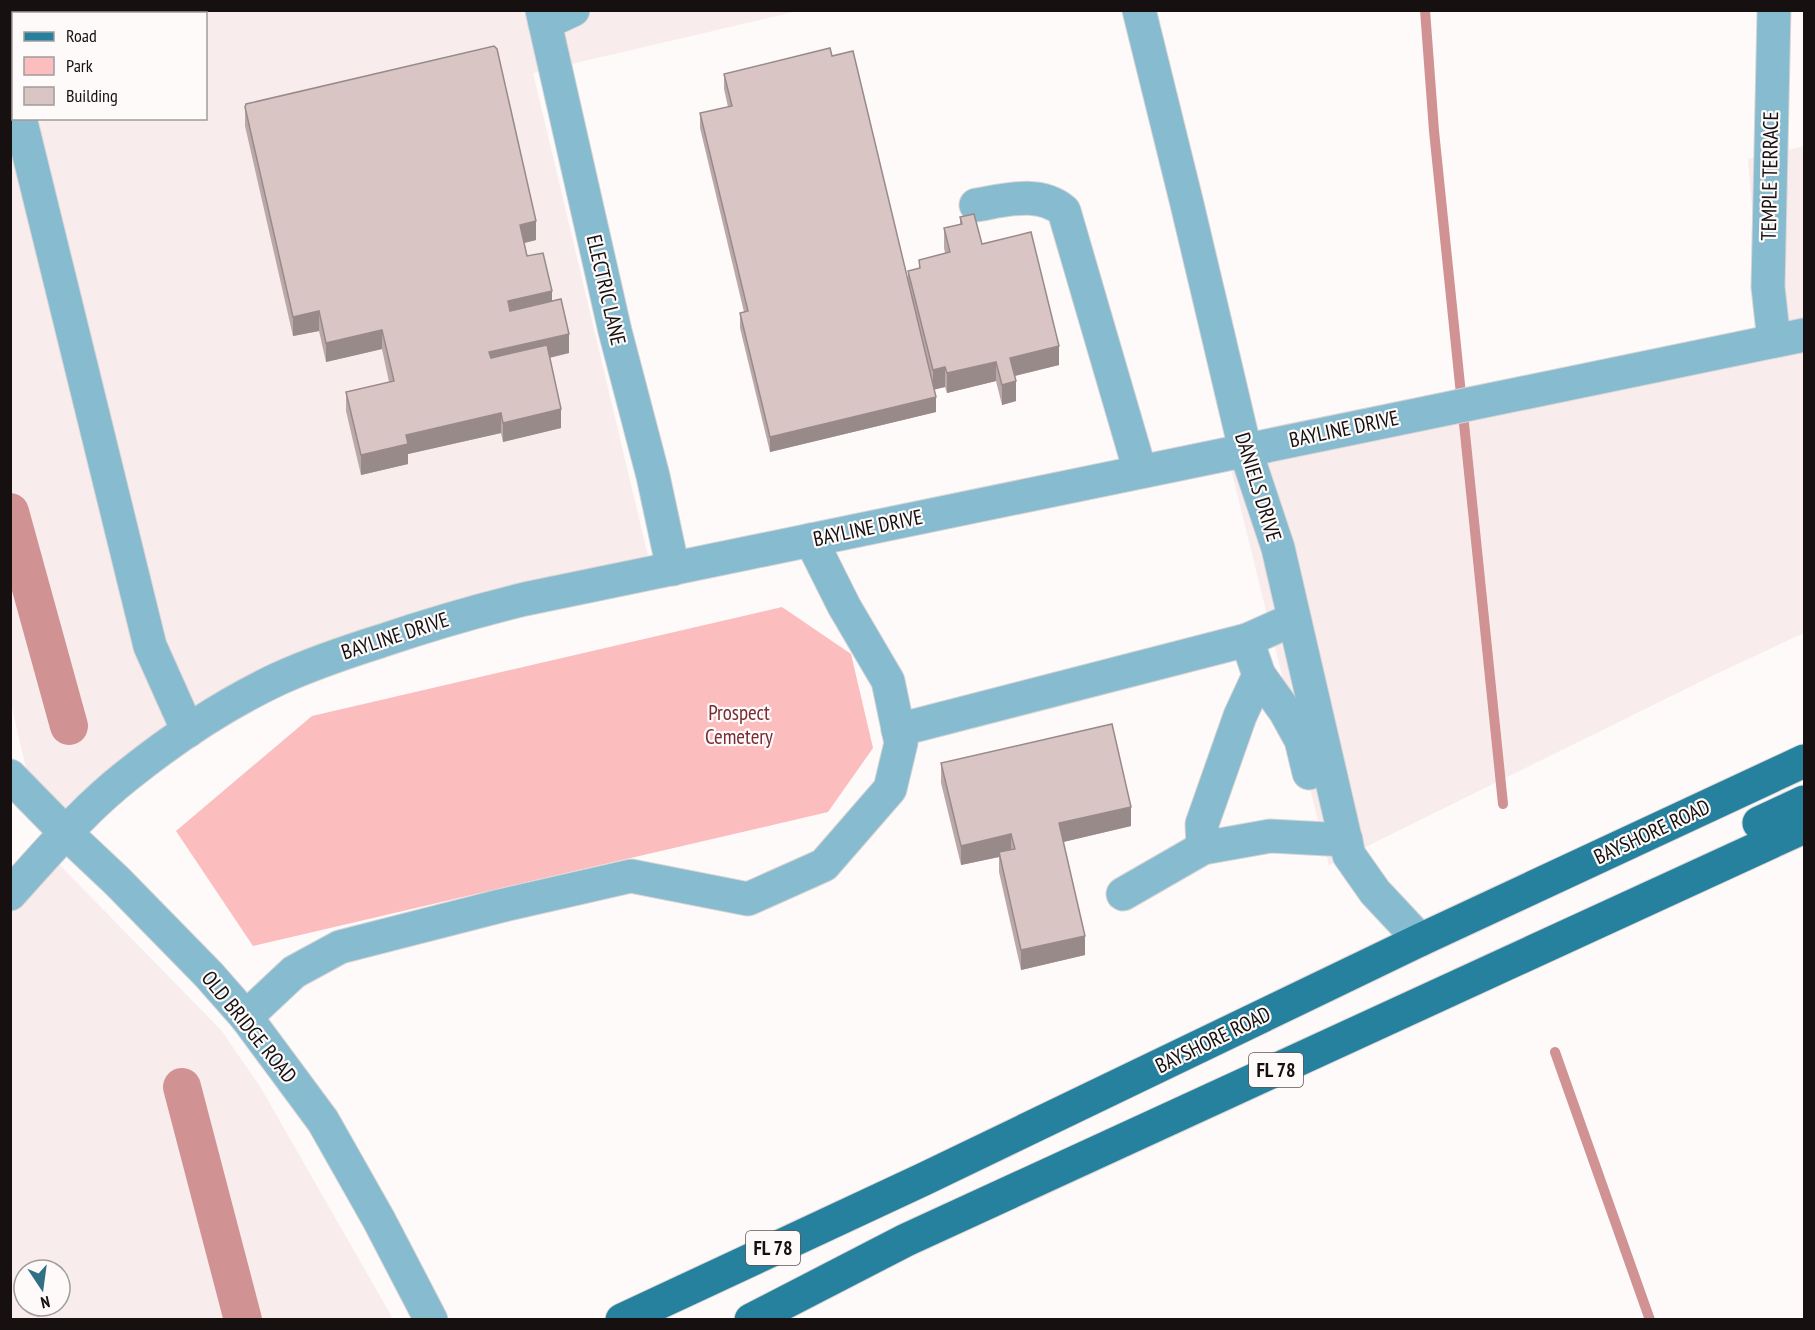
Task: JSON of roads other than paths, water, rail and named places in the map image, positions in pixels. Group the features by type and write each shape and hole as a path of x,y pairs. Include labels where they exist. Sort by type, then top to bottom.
{"main road":[{"name":"BAYSHORE ROAD","path":"622,1320 924,1179 1420,940 1804,761"},
{"path":"1694,878 1742,831 1804,802"},
{"name":"FL 78","path":"751,1320 906,1240 1804,827"}],"street":[{"name":"DANIELS DRIVE","path":"1139,10 1245,449 1278,548 1294,619 1335,839 1375,892 1420,940"},
{"name":"TEMPLE TERRACE","path":"1774,10 1768,287 1789,338"},
{"name":"ELECTRIC LANE","path":"553,15 615,331 653,476 673,569"},
{"path":"20,120 150,646 188,731"},
{"path":"976,205 1026,197 1054,203 1064,211 1140,471"},
{"name":"BAYLINE DRIVE","path":"10,894 65,832 127,775 224,708 268,684 325,659 459,615 525,599 1245,449 1789,338"},
{"path":"246,1017 294,972 340,947 500,906 631,876 748,899 824,865 890,789 901,743 888,681 844,606 811,540"},
{"path":"898,730 1247,640 1294,619"},
{"path":"1123,894 1203,848 1270,836 1335,839 1301,740 1286,711 1258,675 1247,640"},
{"path":"1203,848 1202,824 1240,716 1258,675"},
{"name":"OLD BRIDGE ROAD","path":"10,776 117,881 246,1017 323,1121 379,1220 431,1320"}],"waterway":[{"path":"1425,10 1434,131 1503,804"},
{"path":"10,512 69,726"},
{"path":"1555,1052 1650,1320"},
{"path":"182,1087 243,1320"}],"park label":[{"name":"Prospect Cemetery","path":"739,725"}]}
